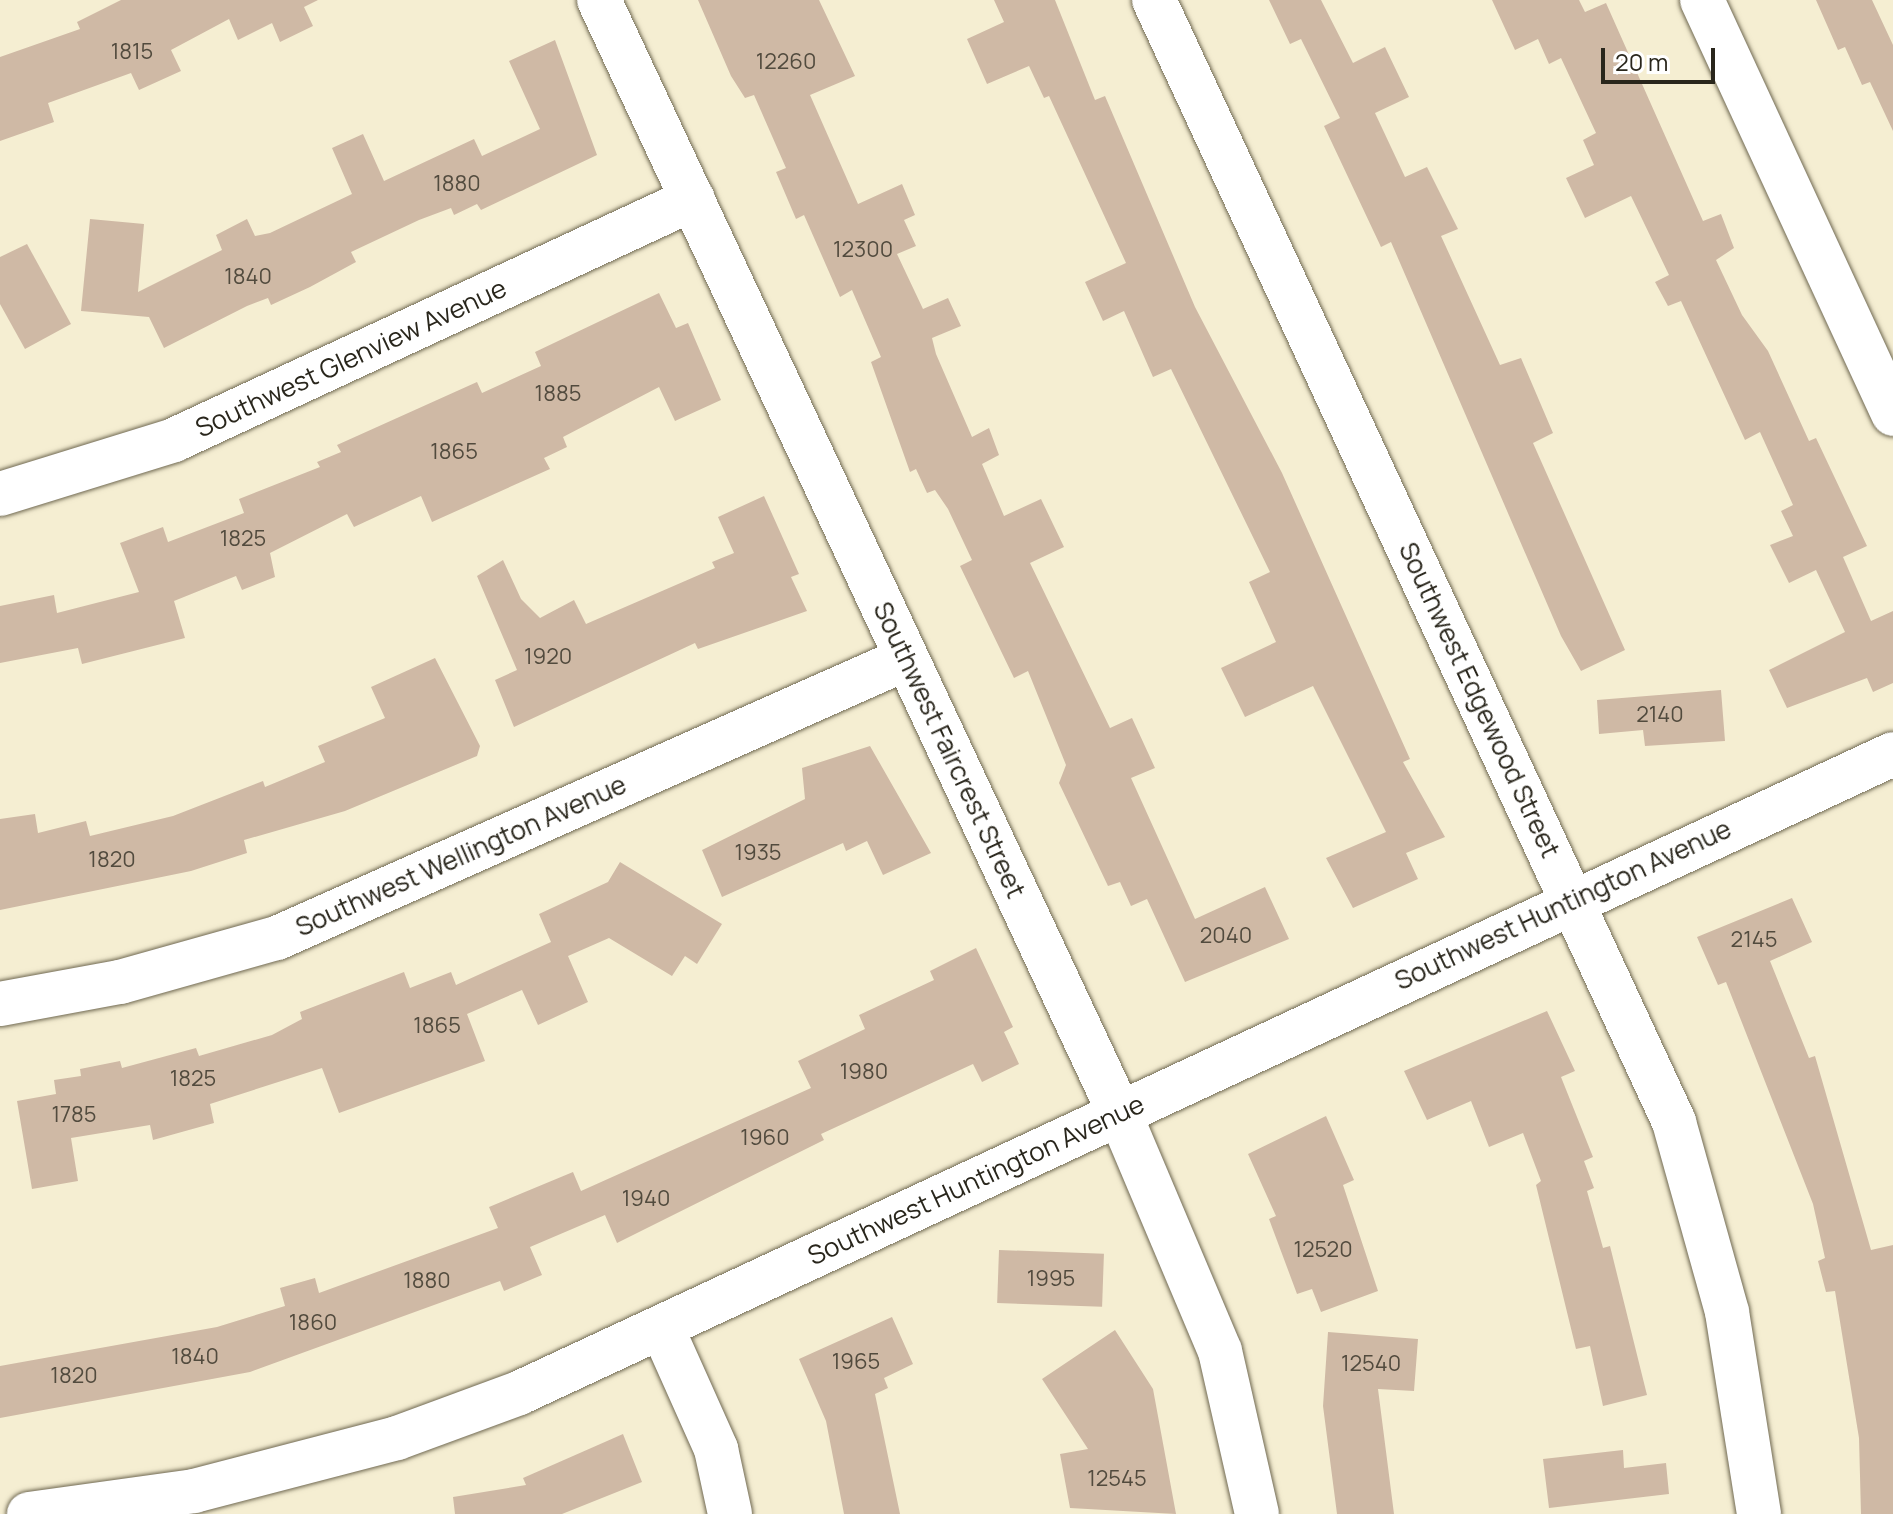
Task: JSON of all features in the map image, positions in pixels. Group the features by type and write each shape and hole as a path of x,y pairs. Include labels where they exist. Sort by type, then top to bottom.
{"street":[{"name":"Southwest Faircrest Street","path":"599,0 1119,1112 1220,1351 1257,1514"},
{"name":"Southwest Edgewood Street","path":"1154,0 1674,1122 1727,1312 1759,1514"},
{"path":"1702,0 1893,414"},
{"name":"Southwest Glenview Avenue","path":"0,494 174,440 693,199"},
{"name":"Southwest Wellington Avenue","path":"0,1004 120,982 277,938 905,659"},
{"name":"Southwest Huntington Avenue","path":"29,1514 195,1502 397,1438 662,1328 1572,900 1893,754"},
{"path":"662,1328 716,1449 730,1514"}],"building":[{"path":"121,0 318,0 304,7 313,26 280,42 272,23 238,40 229,19 171,50 181,71 139,90 131,73 48,103 54,122 0,141 0,57 80,29 77,22"},
{"path":"698,0 819,0 855,76 810,95 858,204 902,184 915,215 904,220 916,246 897,254 923,309 948,298 961,326 932,338 936,354 972,437 989,428 999,455 982,464 1004,516 1041,499 1064,547 1030,563 1110,728 1132,718 1155,768 1131,778 1195,919 1265,887 1289,939 1185,982 1147,899 1131,906 1120,882 1108,886 1059,783 1066,765 1028,671 1014,678 960,566 972,560 948,509 935,490 927,493 916,469 910,472 871,362 881,357 852,290 840,297 804,215 796,219 776,172 786,168 754,95 745,98 731,76"},
{"path":"994,0 1055,0 1095,100 1105,96 1195,307 1282,473 1410,759 1403,762 1445,837 1406,853 1418,879 1353,908 1326,858 1386,832 1313,686 1245,717 1221,668 1276,642 1249,582 1270,572 1171,369 1153,377 1124,311 1103,321 1085,282 1126,263 1049,96 1044,98 1029,66 987,84 967,39 1004,22"},
{"path":"1269,0 1321,0 1353,63 1385,47 1409,97 1375,113 1405,177 1427,167 1458,229 1441,236 1500,365 1521,358 1553,433 1533,443 1625,650 1581,671 1561,636 1391,242 1381,247 1324,126 1340,118 1301,39 1290,44"},
{"path":"1492,0 1579,0 1585,12 1606,3 1703,221 1721,214 1734,248 1716,260 1742,315 1768,351 1809,441 1816,438 1867,546 1843,557 1871,621 1893,611 1893,683 1873,692 1867,678 1787,708 1769,670 1845,632 1816,570 1789,583 1770,545 1793,536 1781,511 1793,505 1760,432 1745,440 1681,301 1668,306 1655,282 1669,275 1631,196 1585,218 1566,178 1594,165 1583,140 1596,133 1561,58 1549,64 1538,39 1515,50"},
{"path":"1816,0 1872,0 1893,45 1893,131 1870,82 1862,85 1845,47 1838,50"},
{"path":"555,40 597,155 481,210 477,204 454,215 451,208 419,220 351,252 356,262 310,287 271,305 268,298 247,306 164,348 149,317 81,311 90,219 144,224 138,292 222,250 216,235 247,219 255,236 270,233 352,194 332,148 363,134 384,181 474,139 482,156 540,129 509,61"},
{"path":"27,244 71,324 25,349 0,304 0,257"},
{"path":"659,293 676,328 688,323 721,400 675,421 659,387 563,437 567,447 544,458 550,469 432,522 421,496 354,527 347,514 270,553 275,577 242,590 236,576 174,601 185,638 82,664 78,648 0,663 0,606 54,595 57,613 139,592 120,543 163,527 168,542 244,513 239,499 320,467 317,462 341,452 337,445 477,382 482,393 541,366 535,352"},
{"path":"764,496 799,574 791,577 807,611 698,649 695,643 514,727 495,680 517,670 477,576 503,560 521,599 540,618 574,600 586,624 715,568 712,562 734,553 718,517"},
{"path":"435,658 480,746 477,756 345,811 244,840 247,853 191,871 0,910 0,819 35,814 38,833 86,821 90,836 173,816 263,781 265,787 325,762 318,746 385,718 371,687"},
{"path":"1721,690 1725,741 1645,746 1643,730 1599,734 1597,700"},
{"path":"870,746 931,853 883,875 867,841 846,851 843,843 722,897 702,850 805,799 802,768"},
{"path":"620,862 722,924 697,964 685,956 672,976 609,938 568,956 588,1002 538,1025 522,990 467,1014 485,1061 339,1113 322,1068 210,1104 214,1123 153,1140 150,1125 71,1138 78,1181 32,1189 17,1101 56,1094 54,1080 81,1076 80,1069 120,1061 122,1068 196,1048 199,1056 272,1035 302,1019 300,1012 404,972 410,988 451,972 456,985 551,942 539,914 608,882"},
{"path":"1792,898 1812,942 1770,961 1809,1058 1815,1056 1871,1250 1893,1245 1893,1514 1861,1514 1859,1438 1835,1291 1826,1292 1818,1261 1825,1258 1813,1204 1726,982 1718,985 1697,937"},
{"path":"976,948 1013,1027 1004,1032 1019,1064 982,1082 973,1064 821,1134 824,1140 617,1243 605,1215 530,1247 542,1275 504,1291 500,1281 250,1372 0,1418 0,1366 217,1327 285,1306 280,1288 315,1278 319,1293 498,1228 489,1207 573,1172 581,1191 811,1088 798,1061 865,1029 859,1015 934,980 930,971"},
{"path":"1547,1011 1575,1071 1561,1077 1593,1157 1584,1161 1594,1188 1587,1191 1603,1248 1610,1246 1647,1395 1603,1406 1590,1346 1576,1349 1536,1185 1541,1181 1523,1133 1489,1147 1471,1101 1427,1120 1404,1071"},
{"path":"1326,1116 1354,1180 1343,1185 1378,1291 1321,1312 1312,1289 1297,1294 1269,1219 1276,1216 1248,1154"},
{"path":"999,1250 1104,1254 1102,1307 997,1303"},
{"path":"892,1317 913,1364 884,1378 888,1388 875,1394 900,1514 844,1514 826,1421 799,1359"},
{"path":"1115,1330 1153,1389 1176,1514 1070,1508 1060,1454 1088,1449 1042,1379"},
{"path":"1328,1332 1418,1339 1414,1391 1378,1389 1394,1514 1337,1514 1323,1406"},
{"path":"623,1434 642,1482 562,1514 455,1514 453,1497 526,1485 523,1478"},
{"path":"1623,1450 1624,1468 1666,1463 1669,1494 1549,1508 1543,1459"}]}
